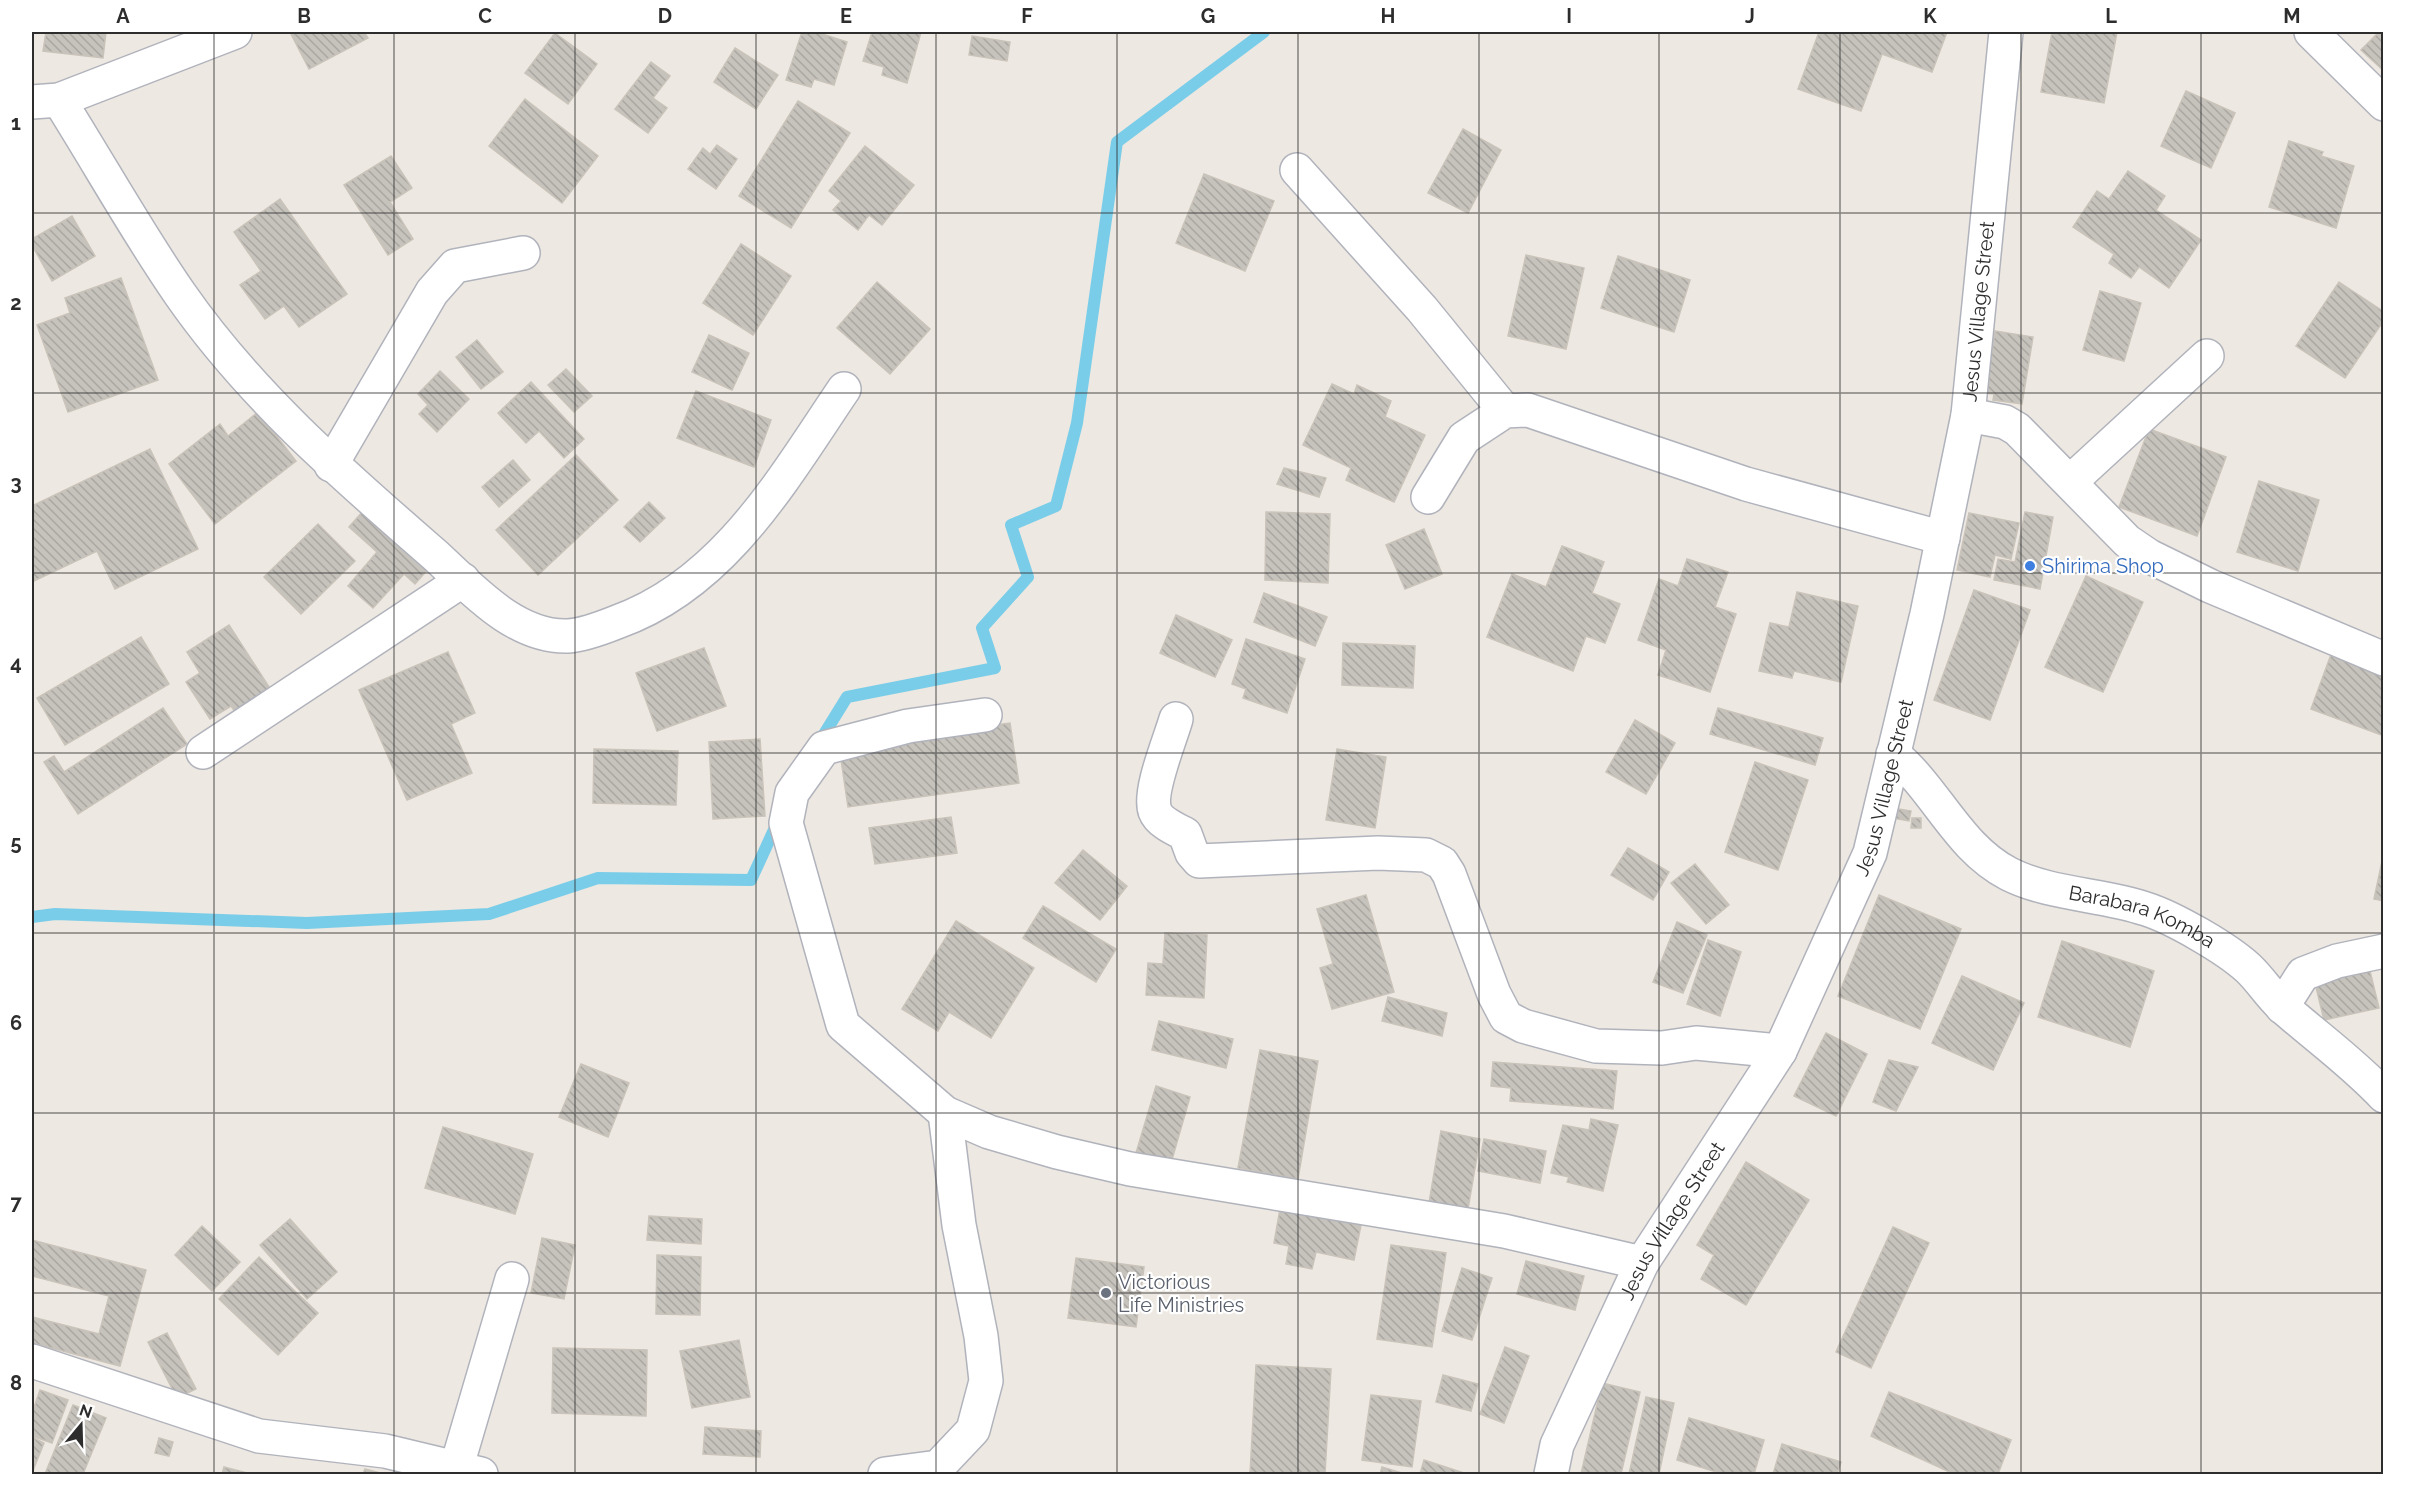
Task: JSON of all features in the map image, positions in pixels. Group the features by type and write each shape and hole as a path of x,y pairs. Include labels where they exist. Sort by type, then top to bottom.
{"street":[{"path":"236,32 45,101 181,295 247,378 331,465 463,580 519,625 548,636 571,636 632,617 672,596 747,529 844,389"},
{"name":"Jesus Village Street","path":"1551,1474 1557,1445 1642,1263 1780,1051 1870,853 1943,538 1968,415 2006,32"},
{"path":"2311,32 2384,104"},
{"path":"1297,170 1422,309 1505,411"},
{"path":"331,465 432,292 440,283 456,266 523,253"},
{"path":"2070,482 2207,356"},
{"path":"1428,497 1464,438 1505,411 1528,410 1746,484 1943,538"},
{"path":"1968,415 2005,422 2017,429 2127,541 2149,556 2270,612 2384,659"},
{"path":"203,752 463,580"},
{"path":"985,715 908,726 824,748 792,794 786,823 843,1025 945,1113 989,1132 1130,1169 1504,1231 1642,1263"},
{"path":"1176,719 1153,796 1155,813 1167,824 1185,834 1192,853 1199,861 1378,852 1426,855 1442,863 1449,874 1494,994 1506,1017 1596,1046 1662,1048 1696,1043 1780,1051"},
{"name":"Barabara Komba","path":"1893,754 1913,771 1973,850 2009,874 2051,888 2101,896 2148,909 2199,935 2247,968 2282,1007 2364,1075 2384,1096"},
{"path":"2282,1007 2303,974 2337,961 2384,951"},
{"path":"885,1474 938,1467 973,1430 986,1382 981,1336 959,1225 945,1113"},
{"path":"32,1361 259,1436 385,1451 469,1472 512,1279"}],"building":[{"path":"46,32 106,32 103,58 43,51"},
{"path":"290,32 364,32 368,38 309,69"},
{"path":"802,32 816,32 847,42 834,85 814,79 811,87 786,80"},
{"path":"872,32 921,32 907,83 882,75 884,67 863,61"},
{"path":"1819,32 1947,32 1932,72 1882,54 1861,111 1798,89"},
{"path":"2052,32 2117,32 2104,103 2041,92"},
{"path":"2379,32 2384,32 2384,71 2361,50"},
{"path":"555,33 597,64 568,104 525,73"},
{"path":"972,36 1010,42 1007,61 969,55"},
{"path":"735,48 778,75 756,109 714,82"},
{"path":"651,62 670,76 653,98 667,108 648,133 615,109"},
{"path":"2186,91 2235,113 2211,168 2161,146"},
{"path":"525,99 598,156 562,203 489,146"},
{"path":"798,101 850,133 791,228 739,196"},
{"path":"1463,129 1501,150 1468,213 1428,193"},
{"path":"2289,141 2323,152 2321,156 2354,166 2336,228 2269,207"},
{"path":"717,145 737,159 716,189 688,169 703,148 710,154"},
{"path":"865,146 914,185 882,225 869,215 858,230 833,210 841,201 829,191"},
{"path":"391,156 412,188 390,202 413,239 388,255 344,185"},
{"path":"2128,171 2165,196 2156,210 2201,240 2169,288 2139,267 2131,278 2109,263 2114,254 2073,227 2097,191 2109,199"},
{"path":"1204,174 1274,201 1245,271 1176,243"},
{"path":"280,199 347,294 299,327 284,306 265,319 240,285 261,271 234,232"},
{"path":"72,216 95,256 52,281 32,245 32,239"},
{"path":"741,244 791,276 753,335 703,303"},
{"path":"1526,255 1584,268 1566,349 1508,336"},
{"path":"1618,256 1690,280 1674,332 1601,308"},
{"path":"121,278 158,380 68,412 37,325 70,313 65,298"},
{"path":"877,282 930,329 890,374 837,328"},
{"path":"2339,282 2384,312 2384,320 2345,378 2296,346"},
{"path":"2100,291 2141,303 2124,361 2083,350"},
{"path":"1995,331 2033,337 2022,404 1993,400 1994,394 1986,393"},
{"path":"709,335 749,353 732,390 692,372"},
{"path":"477,340 503,372 481,389 456,357"},
{"path":"566,369 592,396 574,412 548,385"},
{"path":"440,371 469,399 437,432 419,414 428,405 418,394"},
{"path":"531,382 584,439 564,458 539,431 526,443 498,413"},
{"path":"1332,384 1354,394 1357,385 1391,401 1385,417 1425,435 1394,502 1346,480 1351,468 1303,445"},
{"path":"696,391 771,420 754,467 677,438"},
{"path":"258,412 296,461 215,524 169,464 220,424 228,436"},
{"path":"2149,429 2226,457 2197,536 2119,507"},
{"path":"150,449 198,549 115,589 97,551 34,581 32,575 32,506"},
{"path":"576,455 618,500 538,575 496,530"},
{"path":"513,460 530,480 499,507 482,487"},
{"path":"1284,468 1326,478 1319,497 1277,484"},
{"path":"2259,481 2319,500 2298,571 2237,552"},
{"path":"649,502 665,518 640,542 624,527"},
{"path":"364,510 429,568 415,584 404,574 373,608 348,586 377,552 349,527"},
{"path":"1266,512 1330,514 1328,583 1265,580"},
{"path":"2025,512 2053,517 2040,589 1994,580 1998,559 2015,562"},
{"path":"1969,513 2019,523 2011,559 1995,555 1990,577 1957,570"},
{"path":"318,524 355,561 301,614 264,577"},
{"path":"1424,529 1442,574 1405,589 1386,545"},
{"path":"1562,546 1604,562 1592,593 1620,604 1605,643 1586,636 1573,671 1487,637 1512,574 1546,587"},
{"path":"1687,559 1728,572 1715,607 1736,614 1710,692 1658,675 1666,650 1638,640 1659,579 1678,586"},
{"path":"2086,576 2143,602 2103,692 2045,667"},
{"path":"1974,590 2030,610 1990,720 1934,700"},
{"path":"1797,592 1858,606 1841,682 1794,671 1792,678 1759,671 1770,623 1789,627"},
{"path":"1264,593 1327,617 1315,646 1254,622"},
{"path":"1176,615 1232,640 1215,677 1160,653"},
{"path":"229,625 271,690 236,713 231,706 210,719 186,682 200,673 187,652"},
{"path":"141,637 169,684 65,745 37,698"},
{"path":"1246,639 1305,659 1287,713 1243,698 1246,689 1232,684"},
{"path":"1343,643 1415,646 1413,688 1342,685"},
{"path":"704,648 726,706 657,731 636,673"},
{"path":"2333,649 2384,668 2384,736 2311,709"},
{"path":"448,652 475,713 451,724 472,773 407,800 359,690"},
{"path":"163,708 187,744 78,814 44,762 54,756 64,772"},
{"path":"1718,708 1823,738 1815,765 1710,734"},
{"path":"1635,720 1675,743 1646,794 1606,772"},
{"path":"1010,723 1019,783 848,807 839,746"},
{"path":"760,739 765,816 713,819 709,742"},
{"path":"594,749 678,751 676,805 593,803"},
{"path":"1337,749 1386,757 1375,828 1326,820"},
{"path":"1755,762 1808,780 1778,870 1725,852"},
{"path":"1893,808 1911,811 1909,821 1892,818"},
{"path":"951,817 957,853 875,864 869,828"},
{"path":"1912,818 1921,818 1921,828 1911,828"},
{"path":"1628,848 1669,872 1653,900 1611,875"},
{"path":"1083,850 1127,886 1100,920 1055,883"},
{"path":"2384,852 2384,901 2374,899"},
{"path":"1695,864 1729,905 1706,924 1671,883"},
{"path":"1366,895 1394,992 1332,1009 1320,968 1333,964 1317,909"},
{"path":"1879,895 1961,929 1920,1029 1838,996"},
{"path":"1043,906 1116,949 1096,982 1023,938"},
{"path":"956,921 1034,968 991,1038 949,1012 938,1031 902,1009"},
{"path":"1677,922 1707,935 1683,993 1653,982"},
{"path":"1165,933 1207,935 1204,998 1146,995 1148,963 1163,964"},
{"path":"1708,940 1741,952 1720,1016 1687,1004"},
{"path":"2062,941 2154,971 2130,1047 2038,1017"},
{"path":"2370,971 2379,1008 2324,1020 2315,983"},
{"path":"1962,976 2024,1003 1993,1070 1932,1043"},
{"path":"1388,997 1447,1013 1442,1036 1382,1021"},
{"path":"1159,1021 1233,1039 1226,1068 1152,1050"},
{"path":"1826,1033 1867,1054 1836,1116 1794,1096"},
{"path":"1260,1050 1318,1061 1298,1179 1238,1168"},
{"path":"1889,1060 1918,1067 1896,1111 1873,1102"},
{"path":"1493,1062 1617,1071 1613,1109 1510,1101 1511,1088 1491,1086"},
{"path":"581,1064 629,1083 608,1137 559,1117"},
{"path":"1156,1086 1190,1097 1171,1163 1136,1153"},
{"path":"1591,1119 1618,1125 1603,1191 1567,1182 1569,1177 1551,1173 1563,1125 1589,1130"},
{"path":"443,1127 533,1154 515,1214 425,1188"},
{"path":"1441,1131 1480,1139 1468,1209 1429,1203"},
{"path":"1484,1139 1546,1151 1540,1183 1478,1171"},
{"path":"1746,1162 1809,1200 1746,1305 1701,1279 1714,1255 1697,1245"},
{"path":"1280,1209 1361,1225 1354,1260 1316,1252 1312,1269 1286,1264 1289,1246 1274,1243"},
{"path":"649,1216 702,1219 701,1244 647,1240"},
{"path":"290,1219 337,1272 307,1299 260,1245"},
{"path":"202,1226 240,1262 212,1291 175,1255"},
{"path":"1893,1227 1929,1243 1871,1368 1836,1352"},
{"path":"542,1238 575,1245 564,1299 531,1293"},
{"path":"32,1240 146,1270 120,1366 32,1343 32,1317 99,1334 109,1296 32,1276"},
{"path":"1391,1245 1446,1253 1432,1347 1377,1339"},
{"path":"657,1255 701,1257 700,1315 656,1314"},
{"path":"259,1257 318,1313 278,1355 219,1299"},
{"path":"1076,1258 1144,1267 1136,1327 1068,1318"},
{"path":"1526,1261 1584,1276 1575,1310 1517,1294"},
{"path":"1462,1268 1492,1278 1472,1340 1442,1331"},
{"path":"167,1333 196,1389 177,1398 148,1342"},
{"path":"739,1340 750,1397 692,1408 680,1351"},
{"path":"1505,1347 1529,1356 1504,1423 1480,1414"},
{"path":"553,1348 647,1350 646,1416 552,1413"},
{"path":"1256,1365 1331,1369 1325,1474 1250,1474"},
{"path":"1443,1375 1478,1384 1471,1411 1436,1402"},
{"path":"1602,1383 1640,1392 1621,1474 1581,1474"},
{"path":"40,1390 68,1400 52,1443 32,1436 32,1413"},
{"path":"1889,1392 2011,1440 1998,1474 1954,1474 1871,1436"},
{"path":"1371,1395 1421,1401 1412,1467 1362,1460"},
{"path":"1646,1397 1674,1403 1659,1474 1629,1474"},
{"path":"73,1405 106,1418 83,1474 45,1474"},
{"path":"1689,1418 1764,1440 1754,1474 1723,1474 1677,1460"},
{"path":"705,1427 761,1431 760,1457 703,1454"},
{"path":"32,1437 44,1443 32,1473"},
{"path":"159,1438 173,1442 169,1456 155,1453"},
{"path":"1782,1444 1841,1462 1837,1474 1773,1474"},
{"path":"1424,1460 1467,1474 1420,1474"},
{"path":"224,1467 251,1474 222,1474"},
{"path":"1382,1467 1405,1474 1380,1474"},
{"path":"365,1469 384,1474 363,1474"}],"waterway":[{"path":"818,744 847,697 995,668 982,628 1028,577 1011,525 1056,506 1077,423 1117,142 1264,32"},
{"path":"32,917 55,914 307,923 489,914 598,878 751,880 778,821"}],"place":[{"name":"Shirima Shop","path":"2030,566"},
{"name":"Victorious Life Ministries","path":"1106,1293"}]}
